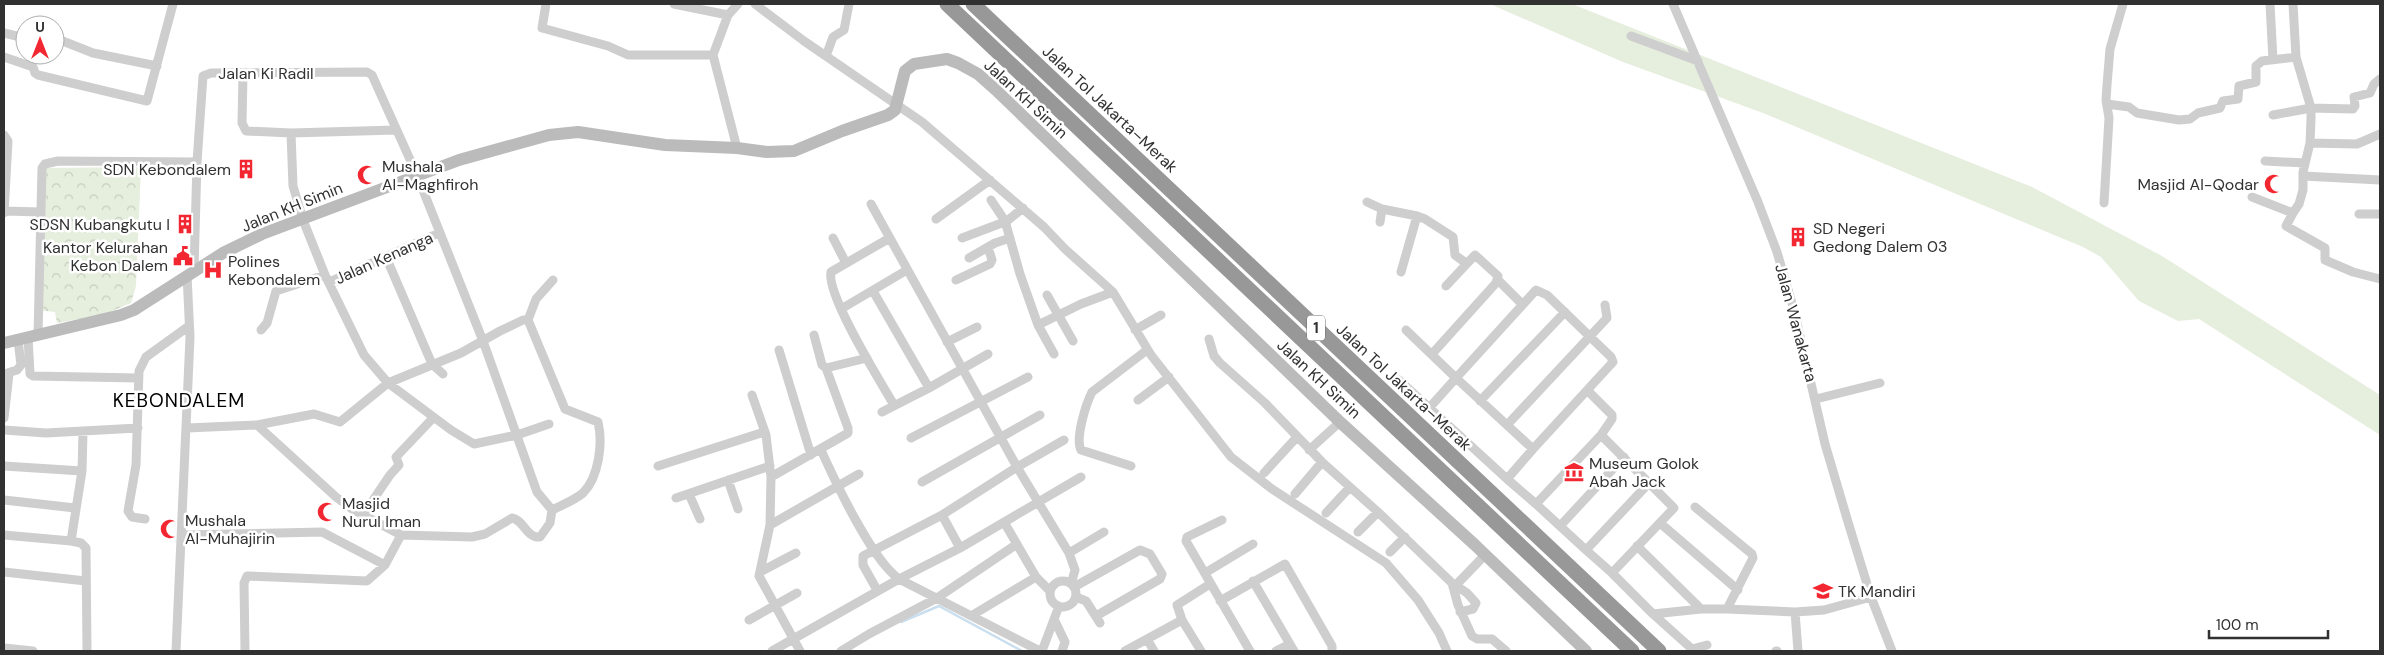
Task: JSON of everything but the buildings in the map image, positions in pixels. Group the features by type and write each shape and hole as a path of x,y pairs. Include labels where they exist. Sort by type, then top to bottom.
{"highway":[{"name":"1","path":"947,4 1632,651"},
{"name":"Jalan Tol Jakarta–Merak","path":"973,4 1659,651"}],"street":[{"path":"4,57 33,67 38,75 145,101 148,100 173,4"},
{"path":"546,4 542,28 608,46 623,54 714,55"},
{"path":"674,4 728,15"},
{"path":"737,148 714,55 728,15 738,4"},
{"path":"755,4 826,56 897,104 947,142 1113,292 1147,350 1231,457 1320,521 1375,554 1398,574 1431,620 1447,651"},
{"path":"826,56 833,37 844,30 849,4"},
{"name":"Jalan Wanakarta","path":"1673,4 1769,229 1794,310 1825,444 1871,597 1892,651"},
{"path":"2104,203 2109,118 2107,104 2110,49 2124,4"},
{"path":"2270,4 2273,60"},
{"path":"2293,4 2296,57 2311,108 2310,143 2304,163 2303,190 2298,206 2286,226 2325,248 2325,260 2353,272 2380,279"},
{"path":"1631,36 1698,61"},
{"path":"65,42 94,54 157,66"},
{"path":"2107,104 2129,107 2144,115 2179,120 2190,119 2198,113 2220,108 2224,100 2238,99 2240,86 2256,82 2258,64 2263,60 2296,57"},
{"name":"Jalan KH Simin","path":"4,343 134,310 191,272 262,234 459,160 563,133 597,134 665,145 737,148 767,152 794,151 888,115 895,110 904,71 914,64 947,59 958,62 978,74 1340,422 1586,651"},
{"name":"Jalan Ki Radil","path":"176,651 196,162 203,76 211,73 367,72 372,75 396,130"},
{"path":"243,74 243,129 246,131 291,133 396,130 417,175 483,341 538,492 552,510 550,523 540,537 531,535 516,519 509,519 484,534 472,536 401,535 363,515 315,480 257,425"},
{"path":"2272,115 2311,108 2353,109 2355,106 2354,97 2370,93 2374,84 2380,79"},
{"path":"291,133 294,186 303,220 327,279 364,355 388,383 433,418 474,444 517,435 548,424"},
{"path":"2310,143 2357,144 2380,134"},
{"path":"4,135 8,141 4,212 40,212"},
{"path":"2265,161 2304,163"},
{"path":"4,418 6,374 17,370 22,363 28,338 40,212 42,168 52,162 196,162"},
{"path":"2303,176 2380,180"},
{"path":"936,219 990,180"},
{"path":"2252,197 2293,213"},
{"path":"991,200 1005,221 1020,274 1038,325 1054,354"},
{"path":"1367,202 1382,209 1425,219 1453,237 1455,255 1466,262"},
{"path":"870,204 1017,467 1069,553 1075,570 1074,589 1069,606 1058,606 1052,602 1050,591 1036,577 1004,522"},
{"path":"962,238 1005,221 1022,208"},
{"path":"1380,222 1382,209"},
{"path":"2358,214 2380,214"},
{"path":"1401,272 1417,216"},
{"name":"Jalan Kenanga","path":"260,330 267,323 276,291 327,279 386,257 440,233"},
{"path":"833,238 846,263"},
{"path":"968,258 1010,238"},
{"path":"888,239 831,272 830,276 841,309 894,406"},
{"path":"956,280 990,264 992,260 988,247"},
{"path":"1432,354 1498,280 1498,274 1478,256 1472,256 1446,286"},
{"path":"386,257 432,364 443,374"},
{"path":"841,309 907,270"},
{"path":"552,510 577,497 590,484 599,452 600,428 598,422 565,409 528,320 536,299 553,280"},
{"path":"1498,280 1522,304"},
{"path":"1430,407 1534,292 1539,290 1565,312 1611,357 1613,362 1507,479"},
{"path":"873,291 929,388"},
{"path":"1038,325 1113,292"},
{"path":"1047,295 1073,341"},
{"path":"1507,425 1608,318 1605,305"},
{"path":"1480,401 1565,312"},
{"path":"1135,330 1161,315"},
{"path":"186,428 257,425 314,414 340,422 388,383 483,341 523,320 528,320"},
{"path":"145,519 132,517 128,511 136,465 138,428 137,378 141,364 146,356 189,326"},
{"path":"947,342 977,327"},
{"path":"1406,330 1480,401 1534,449"},
{"path":"771,477 821,450 846,435 848,431 826,368 822,365 814,335"},
{"path":"28,338 30,374 33,376 137,378"},
{"path":"1209,339 1214,356 1220,363 1298,437 1309,450 1476,603 1473,609 1460,612"},
{"path":"779,350 812,455"},
{"path":"1131,466 1082,450 1079,446 1080,434 1087,401 1092,392 1147,350"},
{"path":"882,412 929,388 988,354"},
{"path":"826,368 867,358"},
{"path":"910,438 982,403 1028,377"},
{"path":"1138,400 1169,377"},
{"path":"1399,380 1507,479 1561,525 1692,649 1706,645"},
{"path":"1816,399 1880,384"},
{"path":"1536,504 1601,436 1613,417 1588,391"},
{"path":"752,395 764,432 771,477 770,525 760,579 800,651"},
{"path":"922,482 1040,415"},
{"path":"363,515 390,474 399,464 396,457 433,418"},
{"path":"1309,450 1340,422"},
{"path":"4,430 46,433 138,428"},
{"path":"71,541 82,471 84,432"},
{"path":"658,466 764,432"},
{"path":"1601,436 1650,482 1674,508 1612,573"},
{"path":"1264,473 1298,437"},
{"path":"877,590 862,560 863,556 942,515 1017,467 1064,440"},
{"path":"821,450 837,485 874,549 885,566 899,579 1041,651 1058,606"},
{"path":"1561,525 1624,457"},
{"path":"1295,494 1322,462"},
{"path":"4,466 82,471"},
{"path":"676,498 770,466"},
{"path":"770,525 859,474"},
{"path":"772,651 877,590 960,548 1081,476"},
{"path":"728,480 738,509"},
{"path":"1586,550 1650,482"},
{"path":"1326,513 1350,487"},
{"path":"690,494 700,519"},
{"path":"4,500 75,508"},
{"path":"1695,506 1754,556 1728,609"},
{"path":"1358,532 1378,512"},
{"path":"942,515 960,548"},
{"path":"1222,520 1186,539 1250,651"},
{"path":"1660,523 1738,590"},
{"path":"182,536 317,532 326,534 385,566"},
{"path":"1069,553 1104,532"},
{"path":"4,535 71,541 81,543 86,548 87,651"},
{"path":"245,651 244,583 247,576 367,581 385,566 401,535"},
{"path":"1390,552 1405,538"},
{"path":"841,651 868,634 937,598 1017,544"},
{"path":"1205,573 1253,544"},
{"path":"1637,546 1701,609"},
{"path":"1050,591 1060,581 1074,589 1086,601 1098,620 1160,579 1162,574 1150,554 1140,550 1074,589"},
{"path":"760,572 796,553"},
{"path":"1454,584 1485,555"},
{"path":"1220,601 1283,564 1287,565 1332,646 1332,651"},
{"path":"4,572 86,581"},
{"path":"971,616 1036,577"},
{"path":"1253,581 1292,647 1276,651"},
{"path":"1201,651 1177,608 1179,602 1210,584"},
{"path":"1454,584 1460,612 1472,636 1477,639 1492,638 1506,651"},
{"path":"749,620 797,593"},
{"path":"1653,614 1701,609 1794,612 1824,610 1871,597"},
{"path":"1794,612 1798,651"},
{"path":"1054,619 1065,642 1062,651"},
{"path":"1126,651 1182,620"},
{"path":"1147,639 1154,651"},
{"path":"4,648 33,651"}],"green space":[{"path":"1490,4 1572,4 2032,187 2162,256 2380,395 2380,435 2199,319 2178,321 2139,301 2101,257 2083,247 1763,113 1623,62"},
{"path":"141,167 136,286 131,303 105,314 57,323 55,312 36,310 46,168"}],"waterway":[{"path":"901,622 939,606 1022,651"}],"place":[{"name":"SDN Kebondalem","path":"246,169"},
{"name":"Mushala Al-Maghfiroh","path":"367,175"},
{"name":"Masjid Al-Qodar","path":"2274,184"},
{"name":"SDSN Kubangkutu I","path":"185,224"},
{"name":"SD Negeri Gedong Dalem 03","path":"1798,237"},
{"name":"Kantor Kelurahan Kebon Dalem","path":"183,256"},
{"name":"Polines Kebondalem","path":"213,270"},
{"name":"Museum Golok Abah Jack","path":"1574,472"},
{"name":"Masjid Nurul Iman","path":"327,512"},
{"name":"Mushala Al-Muhajirin","path":"170,529"},
{"name":"TK Mandiri","path":"1823,591"}],"district":[{"name":"KEBONDALEM","path":"179,400"}]}
